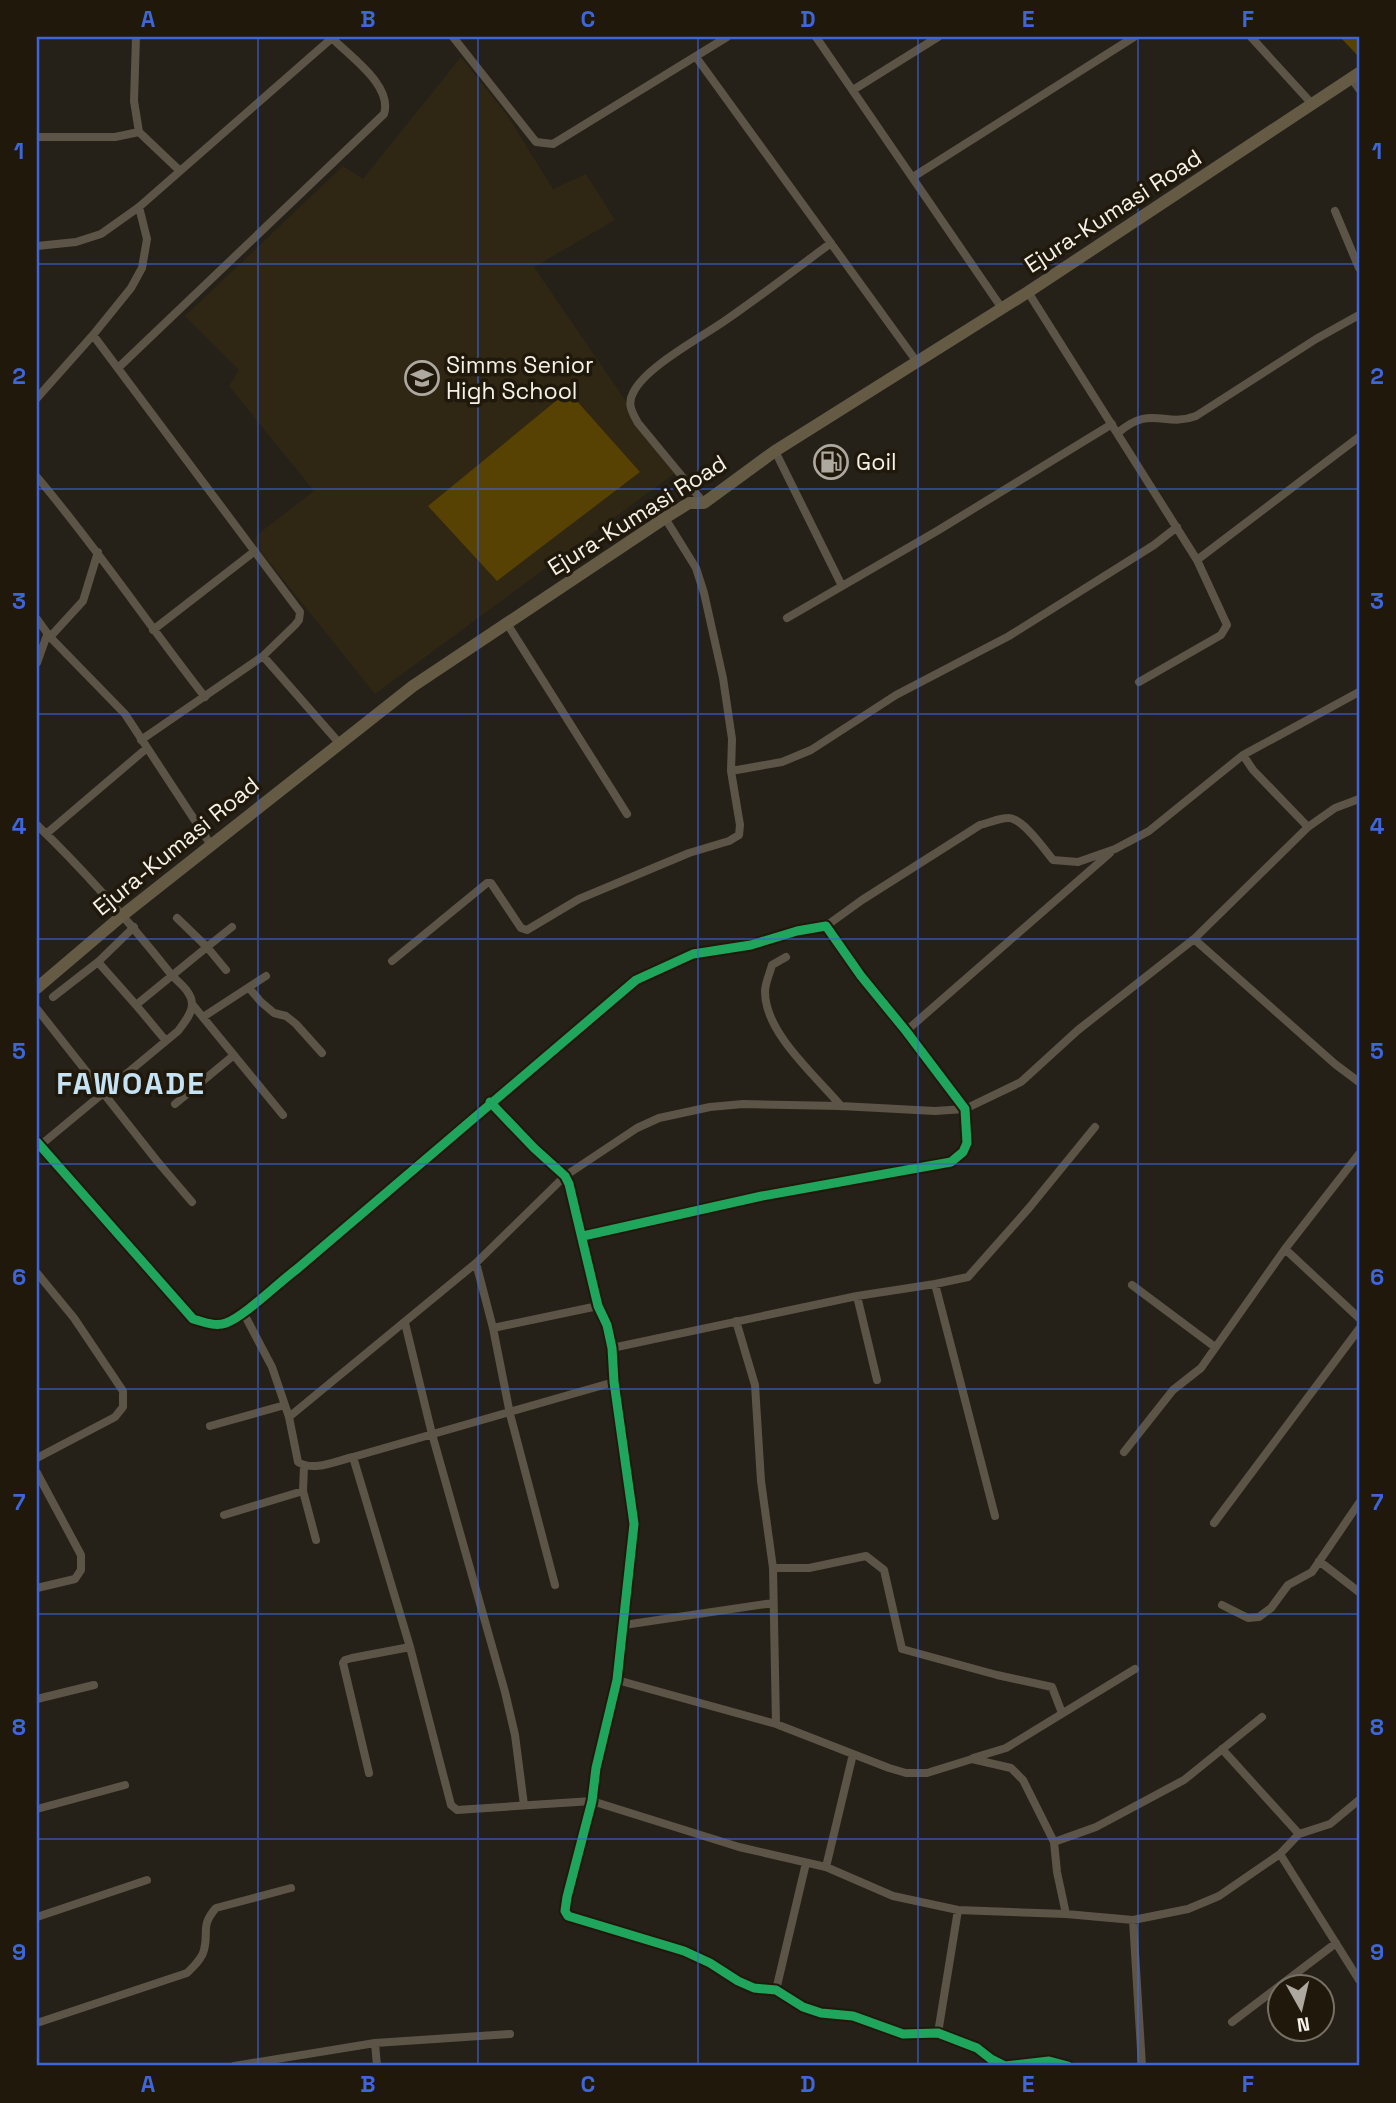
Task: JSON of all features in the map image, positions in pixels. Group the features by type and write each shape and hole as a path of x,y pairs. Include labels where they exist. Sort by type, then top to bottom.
{"main road":[{"name":"Ejura-Kumasi Road","path":"37,988 124,914 413,686 506,622 665,517 689,503 704,503 775,451 1028,292 1313,105 1357,80"}],"street":[{"path":"136,37 134,101 139,132 180,171"},
{"path":"37,246 76,242 102,234 139,207 331,37 379,84 387,106 384,114 118,368"},
{"path":"453,37 536,142 542,144 553,144 727,37"},
{"path":"816,37 1001,307"},
{"path":"853,90 938,37"},
{"path":"913,177 1134,37"},
{"path":"1251,37 1313,105"},
{"path":"696,57 917,362"},
{"path":"37,138 115,137 139,132"},
{"path":"37,398 131,288 142,268 147,239 139,207"},
{"path":"1335,211 1359,268"},
{"path":"704,503 638,423 631,409 633,391 647,374 831,243"},
{"path":"1028,292 1197,560 1227,625 1221,635 1139,682"},
{"path":"1118,433 1130,422 1139,419 1154,417 1187,420 1196,416 1359,314"},
{"path":"93,335 300,612 295,625 263,656 141,740"},
{"path":"787,618 937,531 1112,424"},
{"path":"1197,560 1359,437"},
{"path":"775,451 842,586"},
{"path":"37,477 98,552 205,697"},
{"path":"392,961 487,883 491,883 521,928 527,930 579,900 689,853 729,841 739,835 740,825 730,771 732,739 723,678 704,593 696,568 665,517"},
{"path":"730,771 782,762 811,750 896,695 1009,636 1154,545 1177,527"},
{"path":"153,630 256,551"},
{"path":"37,663 49,636 83,601 98,552"},
{"path":"37,620 49,636 125,714 211,845"},
{"path":"506,622 627,814"},
{"path":"263,656 340,744"},
{"path":"192,1004 190,1013 178,1031 38,1145 193,1319 214,1325 226,1323 243,1312 307,1260 636,980 693,954 751,945 797,931 826,926 980,825 997,820 1009,817 1018,819 1053,860 1078,862 1115,849 1149,831 1242,755 1359,692"},
{"path":"46,834 147,748"},
{"path":"1242,755 1308,827"},
{"path":"289,1417 477,1263 565,1176 637,1128 659,1118 710,1107 744,1104 935,1111 965,1109 1021,1083 1078,1030 1194,939 1308,827 1335,808 1359,799"},
{"path":"37,825 124,914 187,991 192,1004 283,1115"},
{"path":"906,1031 1115,849"},
{"path":"177,918 226,970"},
{"path":"583,1236 762,1196 951,1162 963,1152 967,1143 965,1109 860,976 826,926"},
{"path":"53,997 98,962 134,927"},
{"path":"136,1005 232,927"},
{"path":"1194,939 1335,1064 1359,1082"},
{"path":"786,957 772,965 765,991 771,1013 781,1039 841,1106"},
{"path":"98,962 166,1041"},
{"path":"203,1017 266,976"},
{"path":"249,988 274,1013 286,1016 296,1024 322,1053"},
{"path":"37,1009 192,1202"},
{"path":"175,1104 234,1055"},
{"path":"490,1102 565,1176 583,1236 598,1306 607,1325 612,1349 614,1382 634,1524 617,1680 596,1768 592,1801 565,1911 568,1916 684,1951 710,1963 738,1981 754,1988 776,1990 803,2007 821,2013 864,2019 903,2034 938,2033 977,2048 1005,2066 1049,2061 1068,2066"},
{"path":"612,1349 857,1296 968,1276 1029,1208 1095,1127"},
{"path":"1124,1452 1172,1390 1201,1368 1285,1249 1359,1154"},
{"path":"1285,1249 1359,1318"},
{"path":"477,1263 510,1414 555,1585"},
{"path":"37,1272 74,1318 123,1391 123,1407 116,1417 37,1458"},
{"path":"935,1284 995,1516"},
{"path":"1132,1285 1215,1347"},
{"path":"857,1296 877,1380"},
{"path":"493,1328 598,1306"},
{"path":"243,1312 272,1367 289,1417 298,1462 304,1466 313,1467 353,1457 614,1382"},
{"path":"736,1321 755,1385 761,1481 773,1568 776,1724"},
{"path":"405,1323 432,1434 505,1692 515,1735 524,1805"},
{"path":"1214,1523 1359,1329"},
{"path":"210,1426 285,1405"},
{"path":"353,1457 410,1647 451,1805 457,1810 592,1801 739,1847 826,1867 892,1896 958,1910 1066,1914 1133,1920 1188,1909 1219,1896 1280,1854 1299,1835 1329,1824 1359,1800"},
{"path":"304,1466 303,1491 316,1539"},
{"path":"37,1474 81,1555 81,1570 75,1579 37,1588"},
{"path":"225,1515 303,1491"},
{"path":"1222,1605 1248,1618 1259,1617 1271,1608 1289,1585 1312,1572 1359,1503"},
{"path":"773,1568 809,1568 866,1556 884,1570 902,1649 1052,1687 1062,1713"},
{"path":"1319,1561 1359,1592"},
{"path":"624,1625 773,1603"},
{"path":"369,1773 343,1663 352,1658 410,1647"},
{"path":"617,1680 776,1724 906,1773 927,1773 1006,1748 1135,1669"},
{"path":"37,1699 94,1685"},
{"path":"1055,1842 1096,1827 1184,1780 1262,1717"},
{"path":"1222,1749 1299,1835"},
{"path":"826,1867 853,1754"},
{"path":"972,1759 1011,1768 1023,1780 1055,1842 1057,1872 1066,1914"},
{"path":"37,1809 125,1784"},
{"path":"1280,1854 1359,1980"},
{"path":"776,1990 806,1863"},
{"path":"37,1917 147,1880"},
{"path":"37,2023 187,1973 205,1950 204,1934 208,1917 216,1908 291,1888"},
{"path":"938,2033 958,1910"},
{"path":"1133,1920 1142,2066"},
{"path":"1231,2022 1336,1942"},
{"path":"234,2066 375,2043 510,2034"},
{"path":"375,2043 377,2066"}],"shaded area":[{"path":"1340,37 1359,37 1358,56"},
{"name":"Simms Senior High School","path":"461,57 507,115 553,189 586,174 615,220 534,267 675,473 375,694 257,547 255,540 258,534 314,491 229,386 239,370 185,316 343,166 363,179"},
{"path":"568,391 640,472 497,581 428,506"}],"cycle path":[{"path":"37,1142 193,1319 218,1324 234,1319 262,1298 636,980 693,954 751,945 797,931 826,926 861,976 965,1109 967,1143 963,1152 951,1162 762,1196 583,1236"},
{"path":"490,1102 565,1176 569,1184 598,1306 607,1325 612,1348 614,1382 634,1524 617,1680 596,1768 592,1801 565,1911 568,1916 684,1951 710,1963 738,1981 754,1988 776,1990 803,2007 821,2013 853,2016 903,2034 938,2033 977,2048 1005,2066 1049,2061 1068,2066"}],"place":[{"name":"Simms Senior High School","path":"422,378"},
{"name":"Goil","path":"831,462"}],"district":[{"name":"FAWOADE","path":"131,1083"}]}
